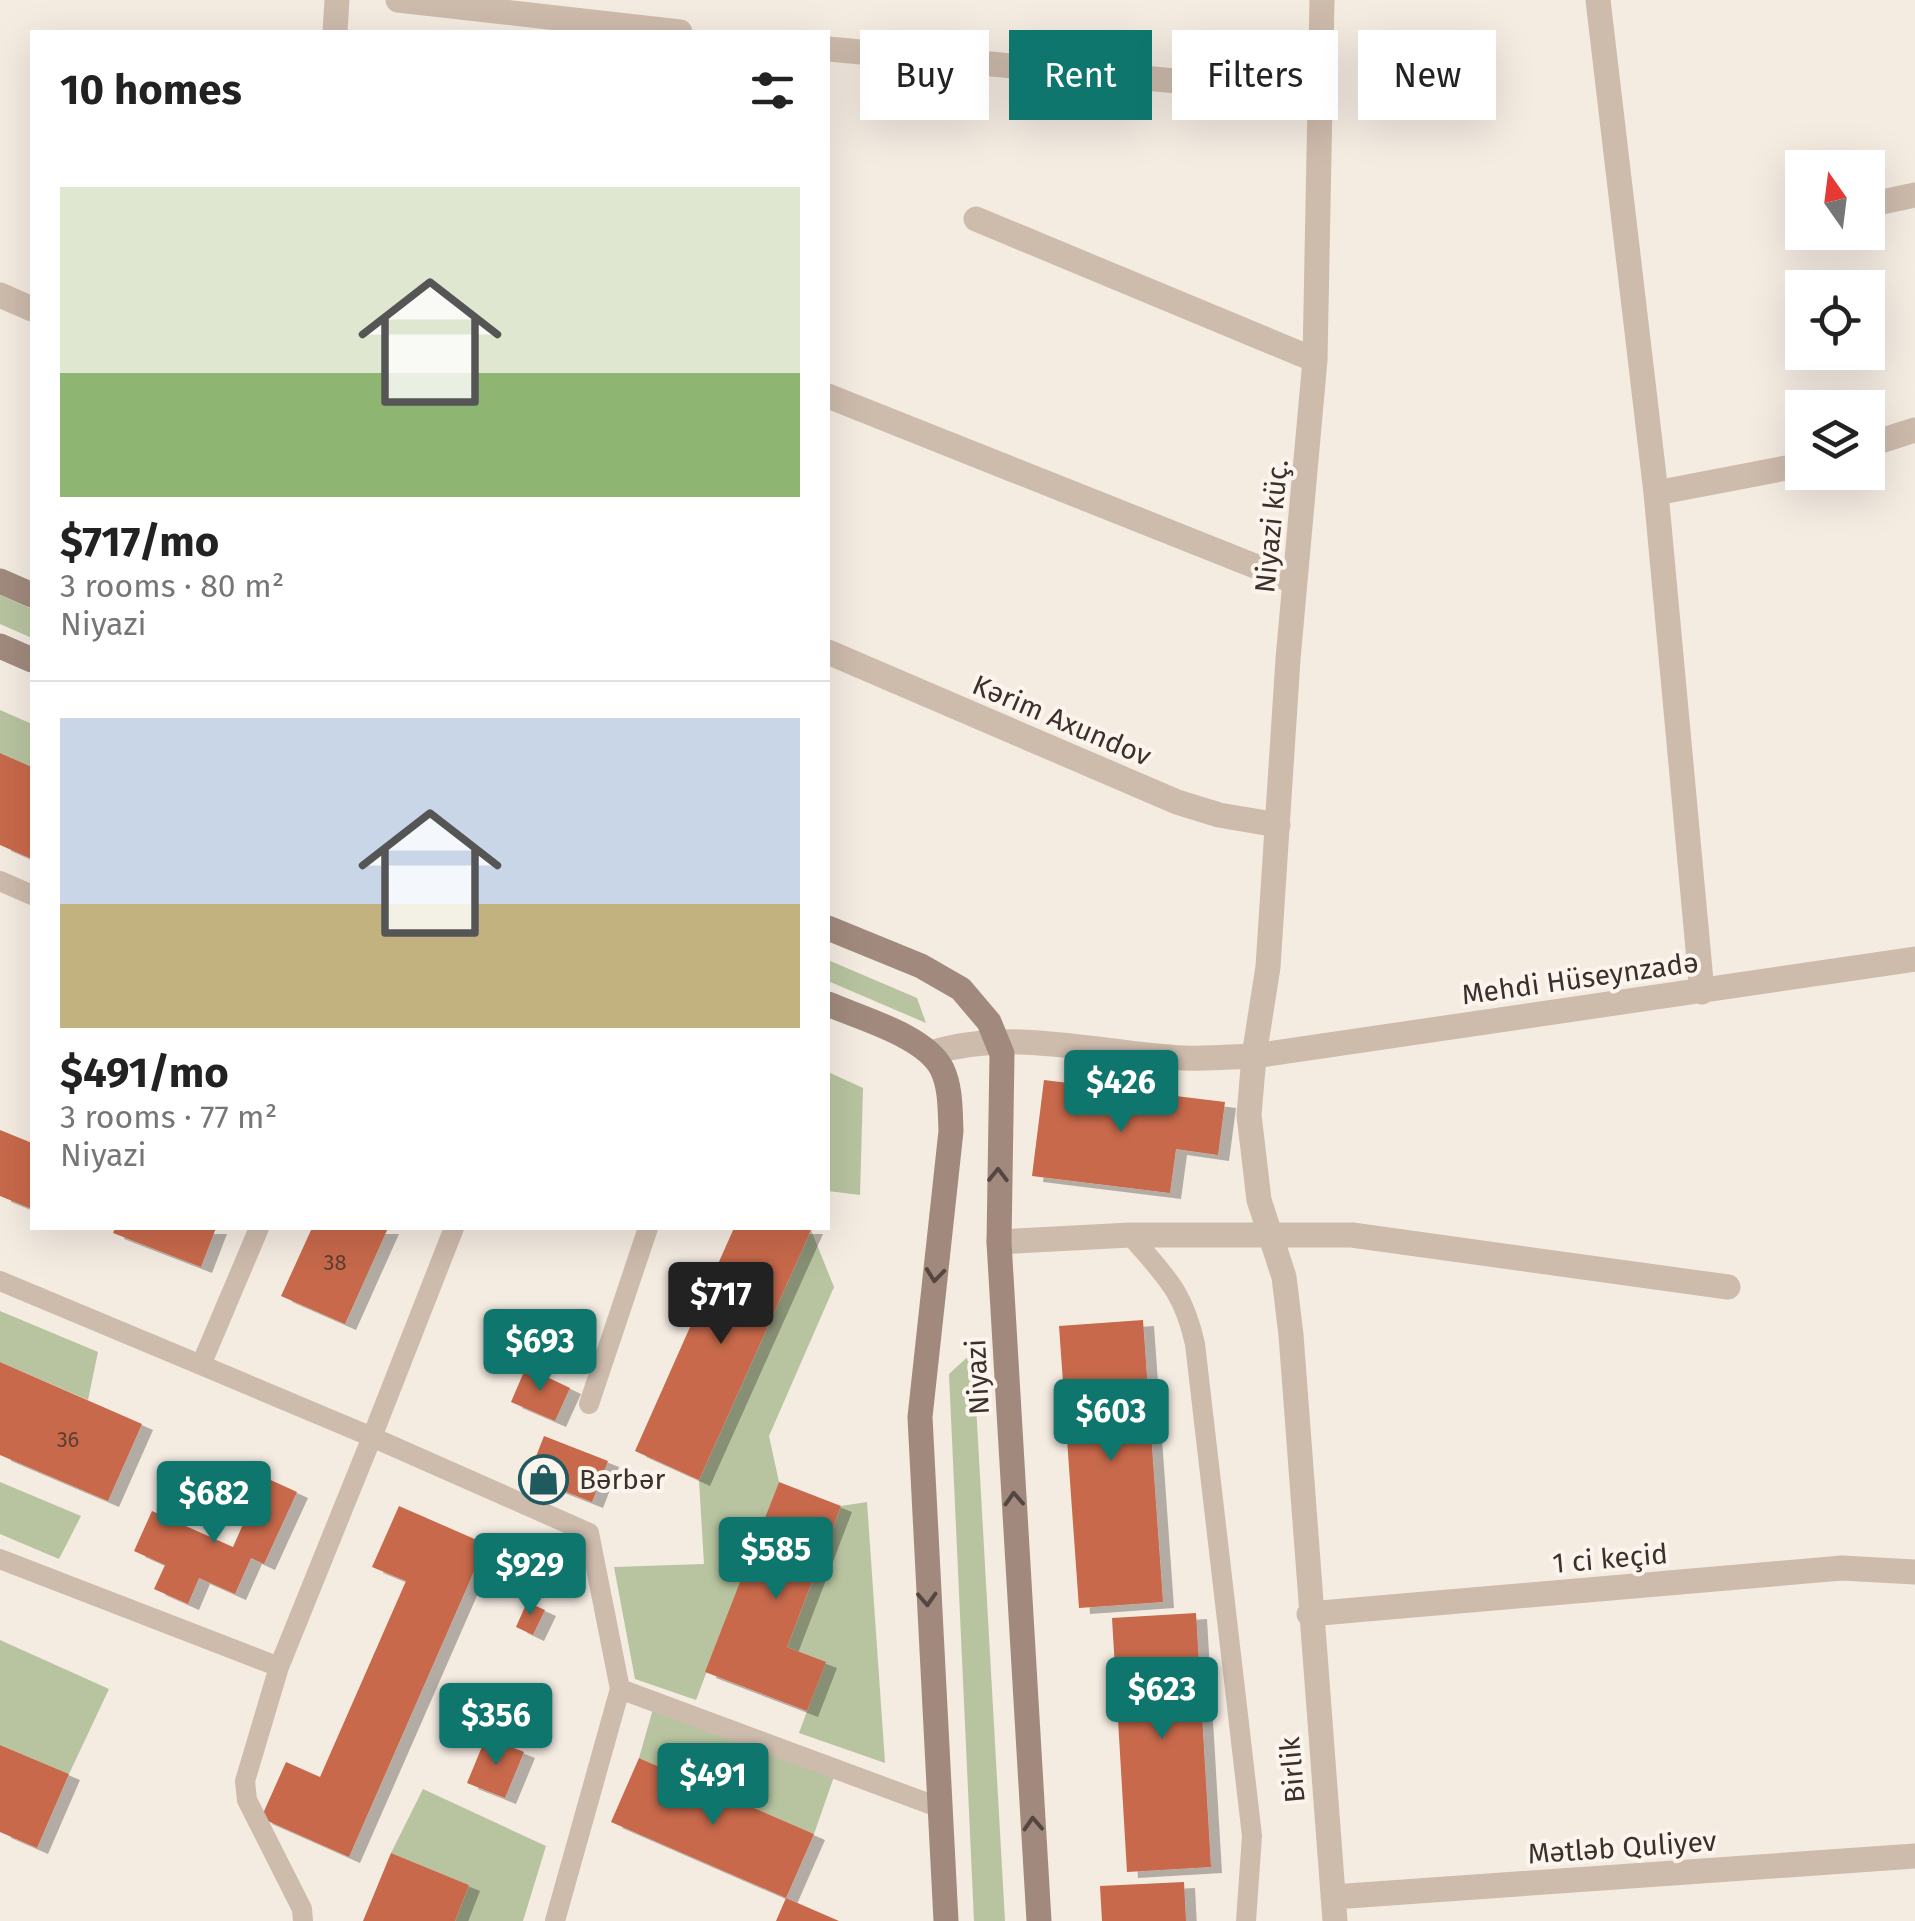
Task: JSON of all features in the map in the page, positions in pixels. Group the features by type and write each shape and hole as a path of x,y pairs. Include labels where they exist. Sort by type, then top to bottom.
{"main road":[{"path":"0,581 30,594"},
{"path":"0,646 30,659"},
{"path":"830,929 922,966 946,980 973,1002 998,1040"},
{"path":"830,1005 917,1042 931,1053"},
{"name":"Niyazi","path":"998,1040 1002,1070 999,1242 1039,1921"},
{"name":"Niyazi","path":"931,1053 948,1085 950,1118 920,1417 946,1921"}],"street":[{"path":"336,30 337,0"},
{"path":"398,0 662,30"},
{"name":"Niyazi küç.","path":"1321,30 1322,0"},
{"path":"1598,0 1656,492 1702,992"},
{"path":"830,49 1172,81"},
{"name":"Niyazi küç.","path":"1271,1235 1253,1165 1249,1115 1268,967 1315,360 1318,120"},
{"path":"1885,201 1915,195"},
{"path":"976,220 1315,360"},
{"path":"0,295 30,308"},
{"path":"830,397 1295,582"},
{"path":"1885,440 1915,430"},
{"path":"1656,492 1785,468"},
{"name":"Kərim Axundov","path":"830,653 1177,802 1219,815 1278,825"},
{"name":"Mehdi Hüseynzadə","path":"931,1053 998,1040 1186,1058 1254,1056 1915,960"},
{"name":"Birlik","path":"1271,1235 1284,1278 1291,1335 1334,1909"},
{"path":"999,1242 1130,1236 1352,1235 1728,1287"},
{"name":"1 ci keçid","path":"1310,1614 1842,1568 1915,1572"},
{"name":"Mətləb Quliyev","path":"1334,1909 1915,1856"}],"lane":[{"path":"0,881 30,894"},
{"path":"201,1365 257,1230"},
{"path":"303,1921 302,1909 248,1800 245,1781 279,1667 453,1230"},
{"path":"588,1404 647,1230"},
{"path":"1130,1236 1173,1285 1187,1308 1195,1344 1252,1836 1246,1921"},
{"path":"0,1282 372,1437 589,1533 620,1690 555,1921"},
{"path":"0,1559 279,1667"},
{"path":"620,1690 938,1807"}],"green space":[{"path":"0,595 30,608 30,637 0,624"},
{"path":"0,710 30,723 30,766 0,753"},
{"path":"830,961 917,998 926,1023 830,982"},
{"path":"830,1073 863,1088 860,1195 830,1191"},
{"path":"811,1230 834,1287 769,1436 779,1482 696,1700 635,1679 614,1567 704,1564 699,1480"},
{"path":"0,1311 98,1352 88,1400 0,1362"},
{"path":"973,1352 1005,1921 974,1921 949,1374"},
{"path":"0,1482 81,1516 59,1559 0,1534"},
{"path":"867,1502 885,1763 799,1733 825,1662 787,1647 841,1506"},
{"path":"0,1640 109,1689 69,1774 0,1745"},
{"path":"655,1702 837,1768 814,1834 639,1758"},
{"path":"423,1789 546,1846 523,1921 455,1921 469,1885 391,1853"}],"building":[{"path":"0,753 30,766 30,858 0,845"},
{"path":"1044,1080 1225,1102 1218,1155 1176,1149 1170,1193 1032,1176"},
{"path":"0,1130 30,1142 30,1208 0,1196"},
{"path":"114,1230 215,1230 201,1267 113,1233"},
{"path":"311,1230 387,1230 345,1324 281,1296"},
{"path":"733,1230 811,1230 699,1480 635,1451"},
{"path":"1143,1320 1163,1602 1079,1608 1059,1326"},
{"path":"0,1362 142,1424 108,1501 0,1455"},
{"path":"526,1367 570,1388 555,1421 511,1402"},
{"path":"544,1436 608,1461 592,1502 528,1477"},
{"path":"264,1477 297,1492 264,1564 251,1558 235,1594 199,1578 188,1604 154,1589 165,1565 134,1551 152,1511 233,1547"},
{"path":"779,1482 841,1506 787,1647 826,1662 807,1711 705,1672"},
{"path":"399,1506 486,1544 349,1857 261,1818 286,1762 320,1777 406,1581 372,1567"},
{"path":"527,1602 545,1610 533,1635 516,1627"},
{"path":"1196,1613 1211,1867 1127,1872 1112,1618"},
{"path":"486,1737 524,1752 505,1798 467,1783"},
{"path":"0,1745 69,1774 37,1848 0,1832"},
{"path":"639,1758 814,1834 786,1898 611,1822"},
{"path":"391,1853 469,1885 455,1921 363,1921"},
{"path":"1184,1882 1186,1921 1102,1921 1100,1886"},
{"path":"786,1898 839,1921 776,1921"}],"place":[{"name":"Bərbər","path":"544,1479"}]}
